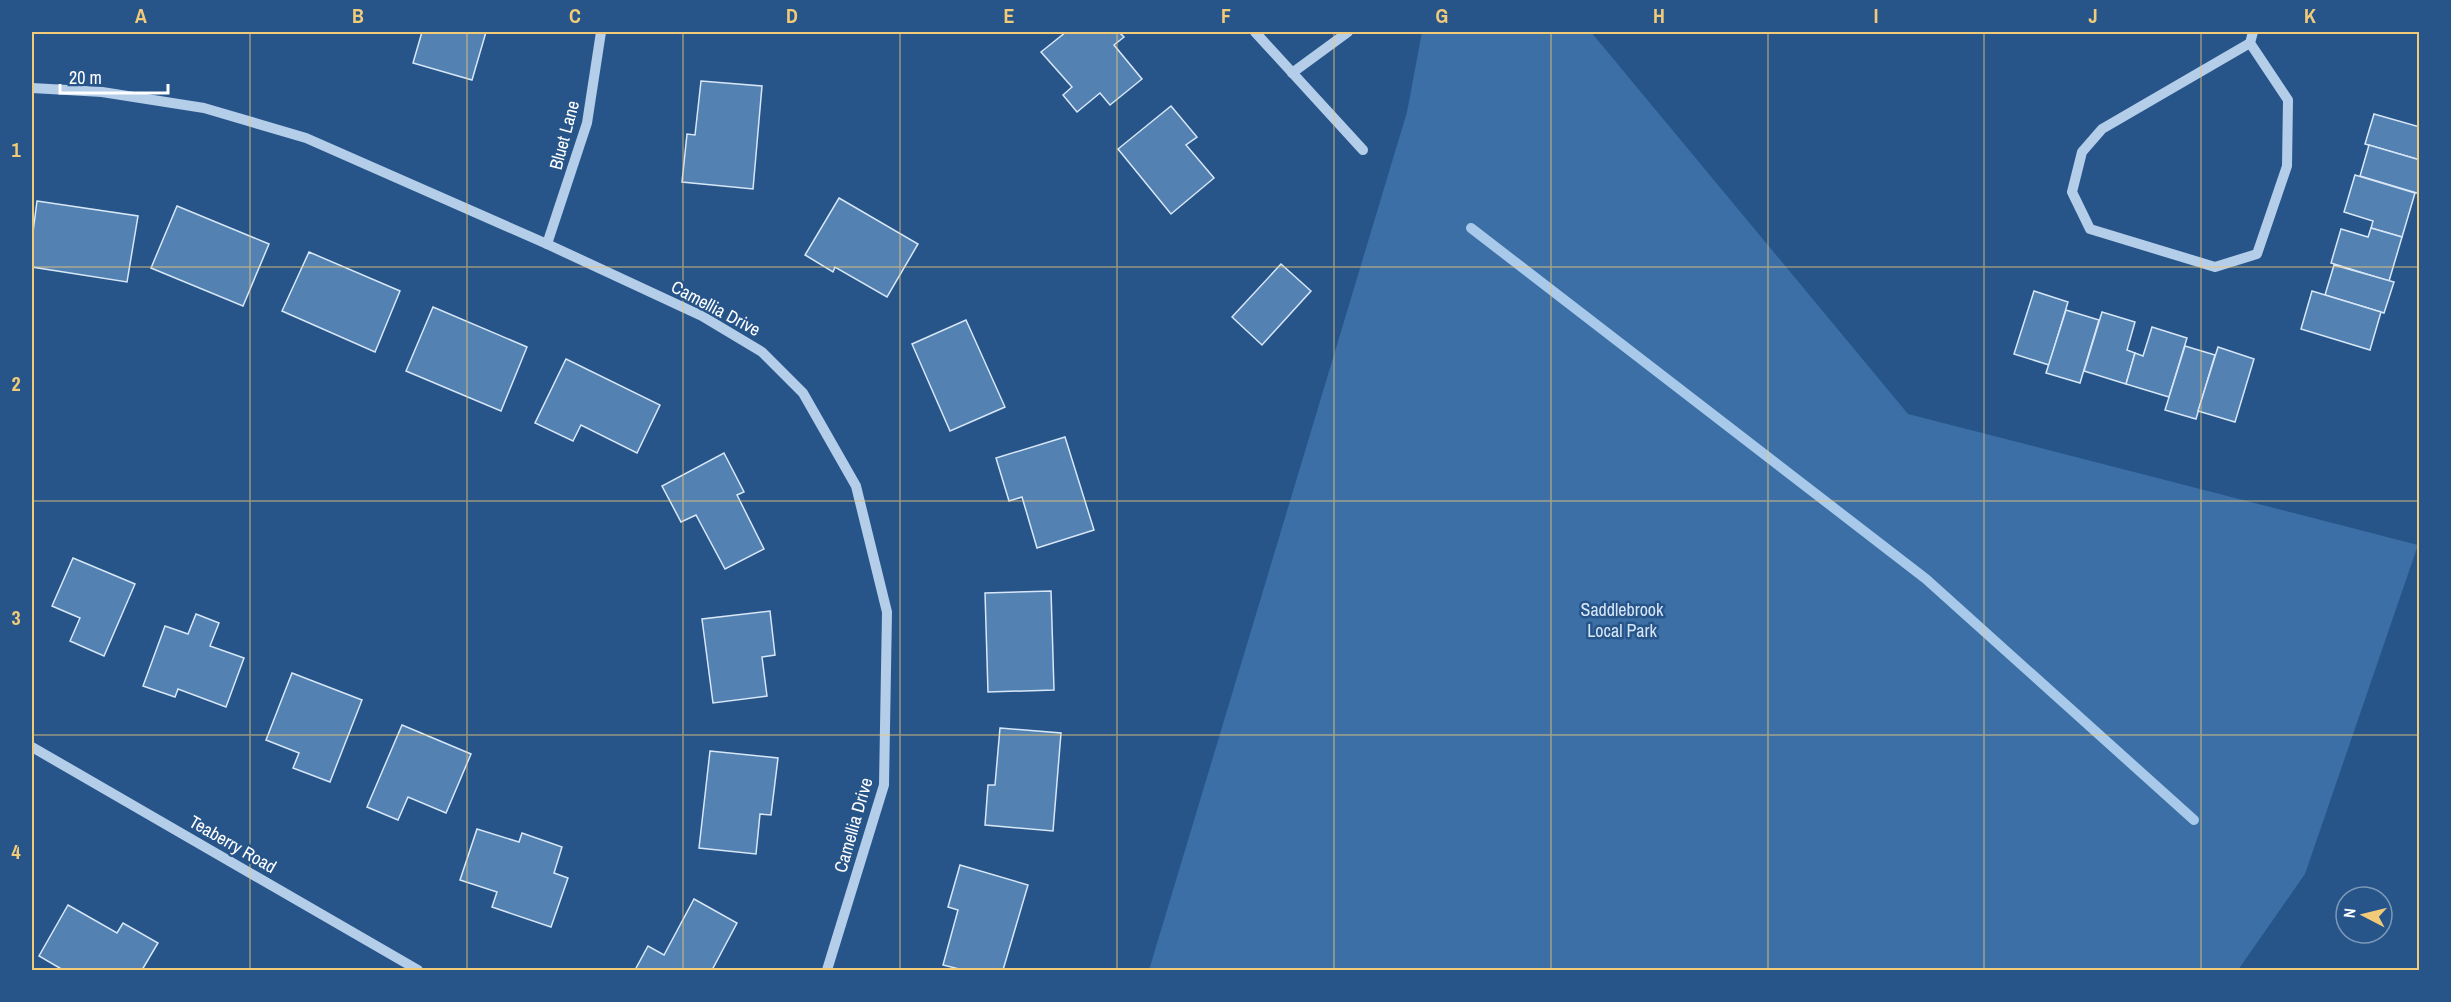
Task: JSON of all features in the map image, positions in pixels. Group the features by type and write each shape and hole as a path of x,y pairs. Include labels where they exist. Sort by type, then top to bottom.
{"street":[{"name":"Bluet Lane","path":"547,244 587,123 601,32"},
{"path":"1255,32 1363,150"},
{"path":"1292,73 1348,32"},
{"path":"2250,43 2288,100 2287,166 2257,254 2215,267 2090,229 2072,192 2082,152 2102,129 2250,43 2253,32"},
{"name":"Camellia Drive","path":"32,88 102,92 204,108 306,138 547,244 702,316 762,352 803,393 856,486 887,612 884,784 827,970"},
{"name":"Teaberry Road","path":"32,747 418,970"}],"green space":[{"name":"Saddlebrook Local Park","path":"1422,32 1591,32 1908,414 2418,545 2305,874 2238,970 1149,970 1407,112"}],"building":[{"path":"422,32 486,32 472,80 413,63"},
{"path":"1066,32 1119,32 1124,37 1114,45 1142,79 1110,105 1100,93 1077,112 1063,95 1072,87 1041,52"},
{"path":"701,81 762,86 753,189 682,182 687,134 695,135"},
{"path":"1171,106 1197,137 1186,145 1214,178 1171,214 1118,149"},
{"path":"2374,114 2420,127 2420,160 2365,144"},
{"path":"2369,145 2420,160 2420,194 2360,176"},
{"path":"2355,175 2415,193 2402,237 2371,228 2373,221 2344,212"},
{"path":"839,198 918,244 887,297 835,267 833,272 805,255"},
{"path":"37,201 138,216 127,282 32,267 32,240"},
{"path":"177,206 269,244 243,306 151,268"},
{"path":"2371,228 2402,237 2389,281 2331,263 2341,229 2368,237"},
{"path":"309,252 400,291 375,352 282,311"},
{"path":"1281,264 1311,291 1262,345 1232,317"},
{"path":"2334,265 2394,282 2384,313 2325,295"},
{"path":"2034,291 2068,302 2049,365 2014,354"},
{"path":"2312,291 2381,312 2370,350 2301,329"},
{"path":"433,307 527,347 501,411 406,371"},
{"path":"2066,310 2099,320 2080,383 2046,373"},
{"path":"2102,312 2135,322 2127,350 2135,353 2126,384 2084,371"},
{"path":"966,320 1005,407 950,431 912,344"},
{"path":"2152,327 2187,338 2169,397 2126,384 2135,353 2143,356"},
{"path":"2185,346 2215,355 2196,419 2165,410"},
{"path":"2218,347 2254,359 2235,422 2198,411"},
{"path":"566,359 660,405 637,453 581,425 573,441 535,423"},
{"path":"1065,437 1094,530 1037,548 1022,497 1009,501 996,458"},
{"path":"724,453 744,492 737,495 764,549 725,569 696,515 681,522 662,486"},
{"path":"73,558 135,584 104,656 70,641 80,618 52,606"},
{"path":"1051,591 1054,690 988,692 985,593"},
{"path":"770,611 775,655 762,657 767,696 713,703 702,619"},
{"path":"196,614 219,623 210,646 244,658 226,707 178,689 175,697 143,686 165,626 188,634"},
{"path":"292,673 362,700 330,782 293,768 299,753 266,740"},
{"path":"402,725 471,754 446,813 408,797 398,820 367,807"},
{"path":"1000,728 1061,733 1053,831 985,825 988,785 995,785"},
{"path":"710,751 778,758 771,815 760,814 756,854 699,848"},
{"path":"477,829 519,842 522,833 562,847 554,873 568,878 551,927 492,907 497,892 460,880"},
{"path":"960,865 1028,885 1003,970 963,970 943,965 958,910 948,907"},
{"path":"694,899 737,923 712,970 635,970 648,946 664,955"},
{"path":"68,905 117,933 123,923 158,943 142,970 63,970 39,956"}],"waterway":[{"path":"1471,228 1926,579 2194,820"}]}
